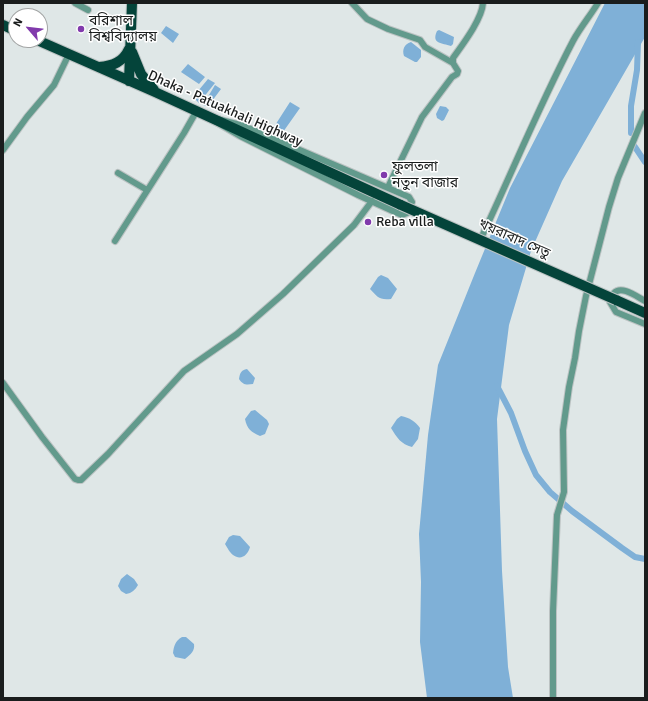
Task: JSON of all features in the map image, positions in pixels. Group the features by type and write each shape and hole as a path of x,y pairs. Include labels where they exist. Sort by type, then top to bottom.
{"highway":[{"path":"129,82 132,3"},
{"name":"Dhaka - Patuakhali Highway","path":"48,45 401,204"},
{"path":"98,67 108,67 122,60 130,47"},
{"path":"130,47 141,74 155,92"},
{"name":"খয়রাবাদ সেতু","path":"401,204 645,313"}],"street":[{"path":"76,3 88,10"},
{"path":"352,3 367,19 388,29 420,40 425,47 453,63 458,71 422,117 388,187"},
{"path":"453,63 453,58 474,26 483,7 483,3"},
{"path":"483,234 512,173 534,120 574,40 598,3"},
{"path":"3,150 27,117 54,85 69,54"},
{"path":"115,241 196,112"},
{"path":"553,698 553,611 557,515 564,492 563,430 569,387 585,303 608,207 615,185 645,113"},
{"path":"206,116 244,126 409,196 412,202 407,213 402,214 395,212 240,136 206,116"},
{"path":"118,173 147,190"},
{"path":"3,383 75,479 80,480 108,454 184,371 237,334 283,294 354,225 372,201"},
{"path":"645,301 625,291 619,290 614,293 610,302 612,308 616,312 645,324"}],"water":[{"path":"605,3 645,3 645,37 562,181 531,251 509,325 497,419 502,571 508,667 513,698 427,698 420,642 421,582 419,534 428,435 438,365 510,188"},
{"path":"166,26 179,34 173,43 161,33"},
{"path":"439,30 454,37 453,44 451,46 436,41 435,38 437,31"},
{"path":"411,42 421,50 421,57 417,62 404,56 404,48"},
{"path":"188,64 205,77 199,84 181,72"},
{"path":"208,79 215,83 199,103 193,97"},
{"path":"215,85 221,89 212,101 236,110 234,115 203,105"},
{"path":"290,102 300,108 283,132 272,130"},
{"path":"440,106 446,107 449,110 442,121 437,118 436,114"},
{"path":"381,275 388,278 397,289 391,299 383,299 370,289"},
{"path":"247,369 255,378 253,384 245,384 239,379 241,372"},
{"path":"255,410 267,420 269,424 265,434 260,436 250,430 245,419 251,411"},
{"path":"401,416 412,420 420,428 418,439 412,447 400,440 391,428"},
{"path":"233,535 240,536 250,547 246,555 236,557 225,544 229,537"},
{"path":"127,574 134,579 138,585 133,591 126,594 121,591 118,586 121,579"},
{"path":"182,637 186,637 194,644 193,651 185,659 175,657 173,653 175,644"}],"waterway":[{"path":"631,133 631,106 637,70 638,42"},
{"path":"635,147 645,162"},
{"path":"497,386 511,413 525,451 536,475 550,492 572,511 622,548 635,557 645,559"}],"place":[{"name":"বরিশাল বিশ্ববিদ্যালয়","path":"81,29"},
{"name":"ফুলতলা নতুন বাজার","path":"384,175"},
{"name":"Reba villa","path":"368,222"}]}
